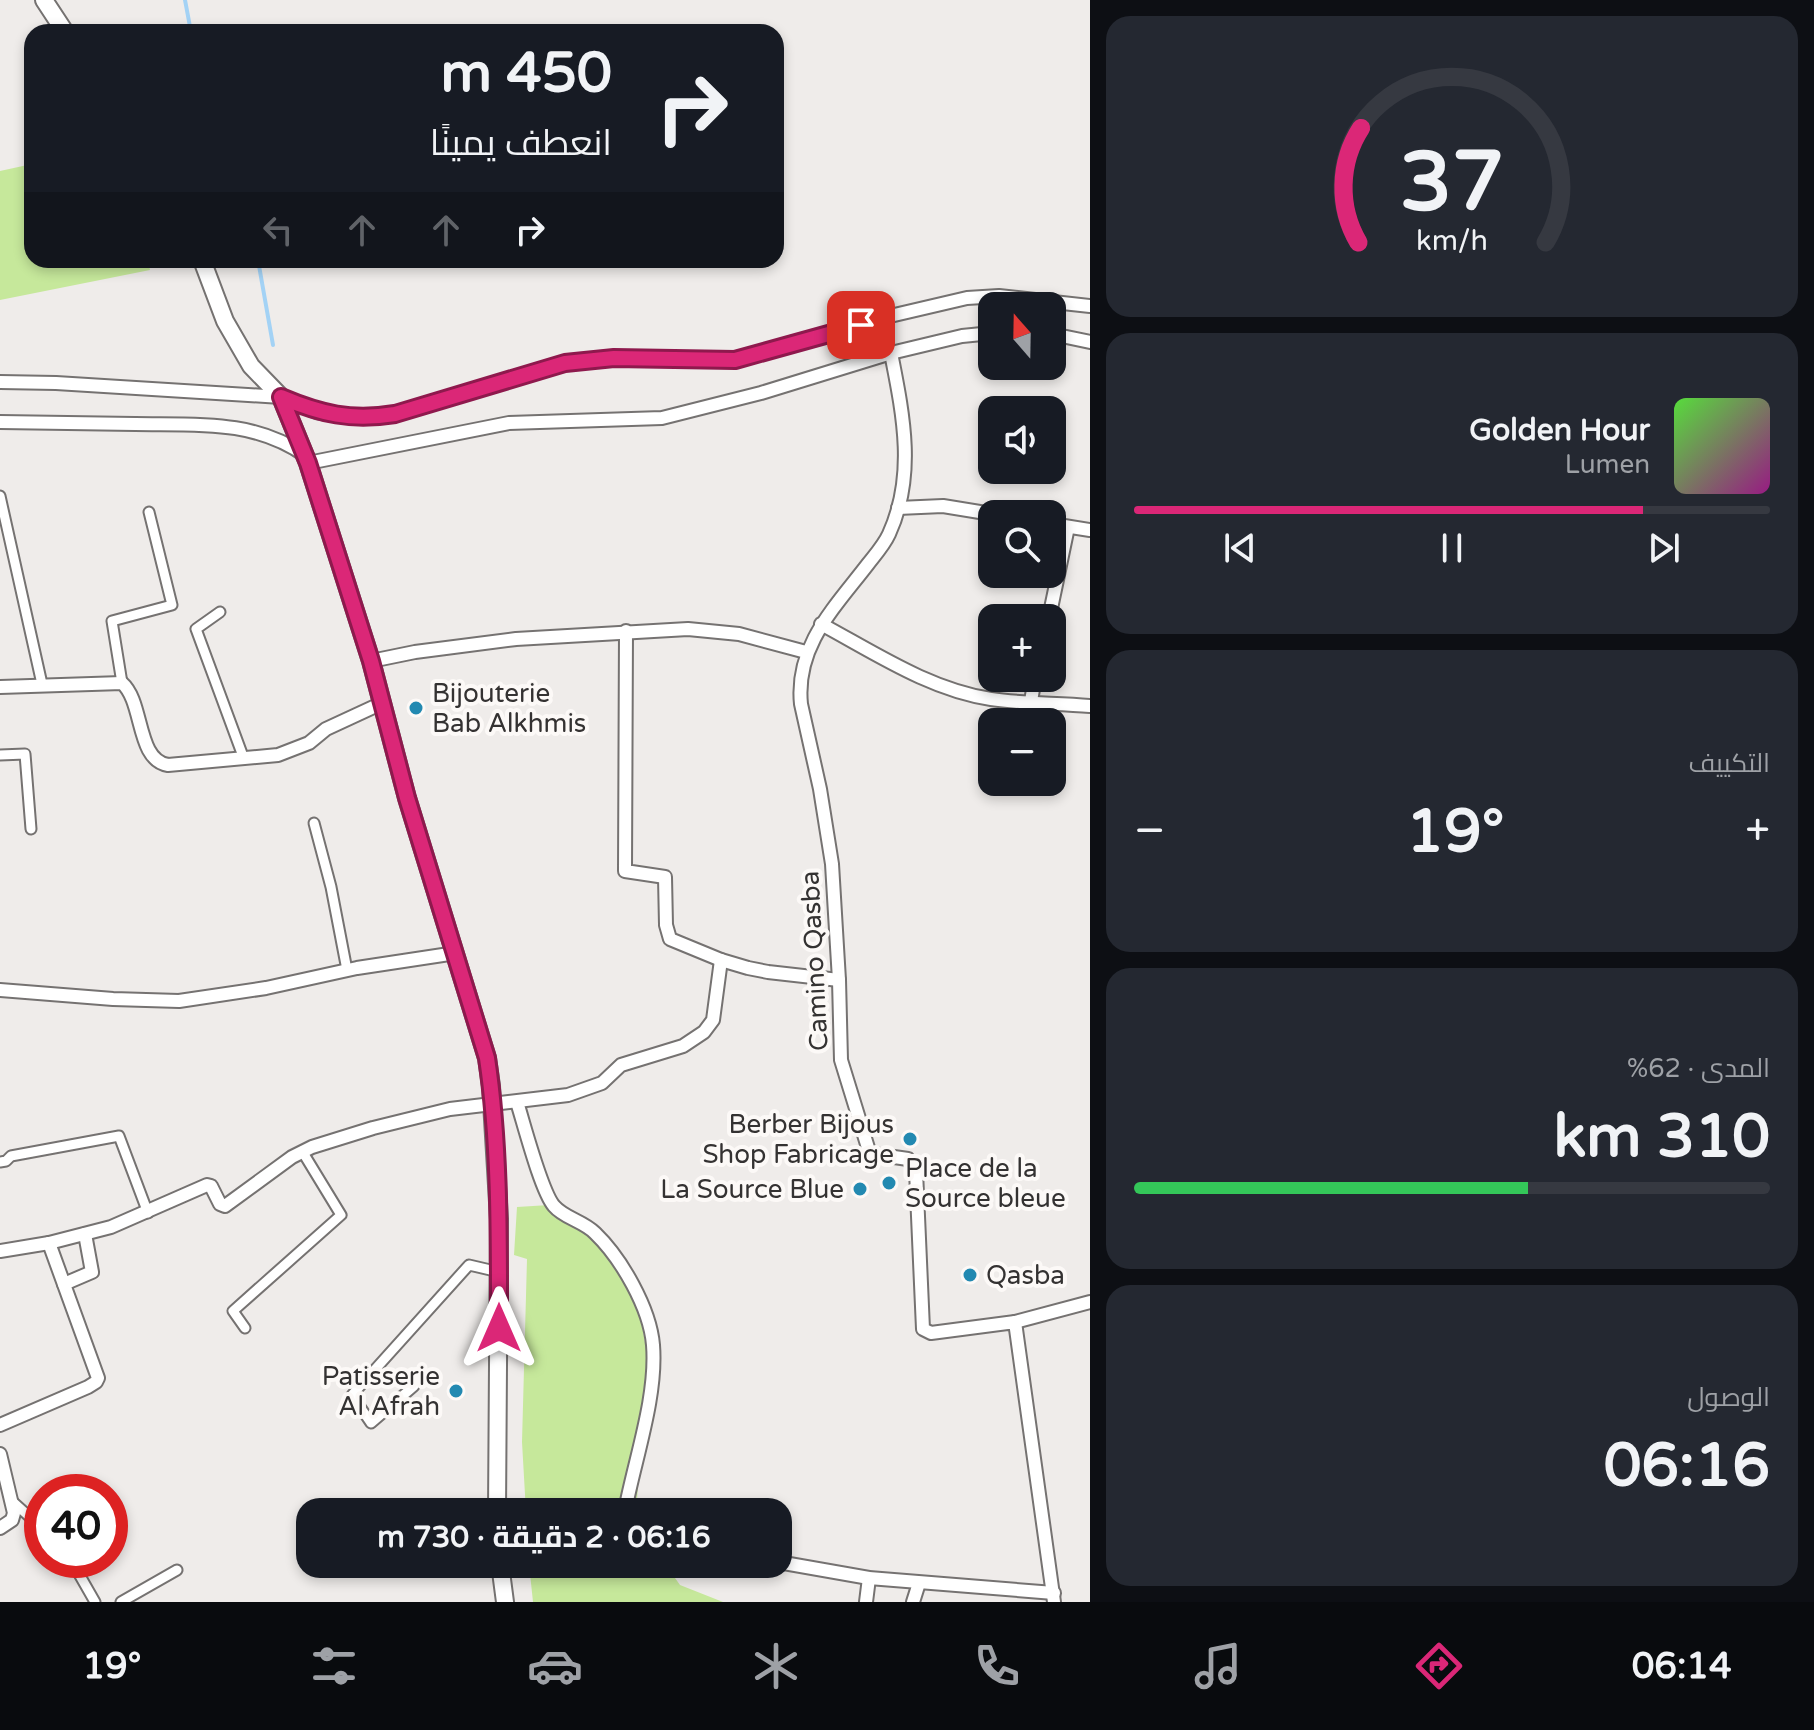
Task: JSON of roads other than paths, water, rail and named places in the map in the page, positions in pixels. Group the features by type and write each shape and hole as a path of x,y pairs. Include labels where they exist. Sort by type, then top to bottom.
{"street":[{"path":"44,0 60,24"},
{"path":"205,268 225,321 251,366 281,397 307,460 371,661 380,704 487,1058 499,1219 497,1498"},
{"path":"0,382 281,397 316,412 370,418 395,414 565,363 614,358 735,360 890,316 967,298 999,296 1090,306"},
{"path":"307,460 509,423 662,418 761,393 891,353 978,334"},
{"path":"1066,337 1090,342"},
{"name":"Camino Qasba","path":"891,353 906,439 906,463 898,508 888,535 821,624 806,652 800,675 800,695 827,829 839,980 841,1060 867,1147 873,1154 908,1159 916,1171 923,1329 931,1333 1015,1322"},
{"path":"0,422 221,425 268,435 287,443 307,460"},
{"path":"0,496 42,684"},
{"path":"898,508 943,506 978,512"},
{"path":"149,512 172,605 112,621 122,683 130,691 150,753 157,762 178,765 278,755 301,747 326,729 380,704"},
{"path":"1052,604 1068,527 1090,530"},
{"path":"220,612 196,629 244,759"},
{"path":"821,624 937,684 991,699 1090,706"},
{"path":"371,661 516,639 711,629 806,652"},
{"path":"626,631 625,871 665,877 668,936 721,960 768,972 839,980"},
{"path":"0,687 122,683"},
{"path":"1031,701 1033,692"},
{"path":"0,755 25,754 31,829"},
{"path":"314,823 331,887 347,970"},
{"path":"0,990 179,1001 456,953"},
{"path":"0,1251 85,1234 148,1213 207,1185 211,1186 220,1204 225,1206 302,1151 373,1128 450,1109 568,1095 597,1086 621,1065 683,1046 710,1026 715,1016 721,960"},
{"path":"517,1102 552,1203 594,1232 636,1291 648,1319 653,1342 652,1383 628,1498"},
{"path":"0,1162 11,1156 119,1136 148,1213"},
{"path":"245,1328 233,1311 341,1215 302,1151"},
{"path":"64,1284 92,1272 85,1234"},
{"path":"0,1425 88,1387 97,1380 96,1366 49,1243"},
{"path":"414,1386 371,1423 352,1395 469,1265 499,1272"},
{"path":"792,1564 869,1578 1054,1598 1015,1322 1090,1302"},
{"path":"0,1454 11,1500 12,1520 0,1528"},
{"path":"11,1500 24,1512"},
{"path":"121,1602 177,1570"},
{"path":"81,1578 95,1602"},
{"path":"502,1578 505,1602"},
{"path":"866,1602 869,1578"},
{"path":"913,1602 919,1583"}],"waterway":[{"path":"185,0 190,24"},
{"path":"259,268 273,345"}],"place":[{"name":"Bijouterie Bab Alkhmis","path":"416,708"},
{"name":"Berber Bijous Shop Fabricage","path":"910,1139"},
{"name":"Place de la Source bleue","path":"889,1183"},
{"name":"La Source Blue","path":"860,1189"},
{"name":"Qasba","path":"970,1275"},
{"name":"Patisserie Al Afrah","path":"456,1391"}]}
